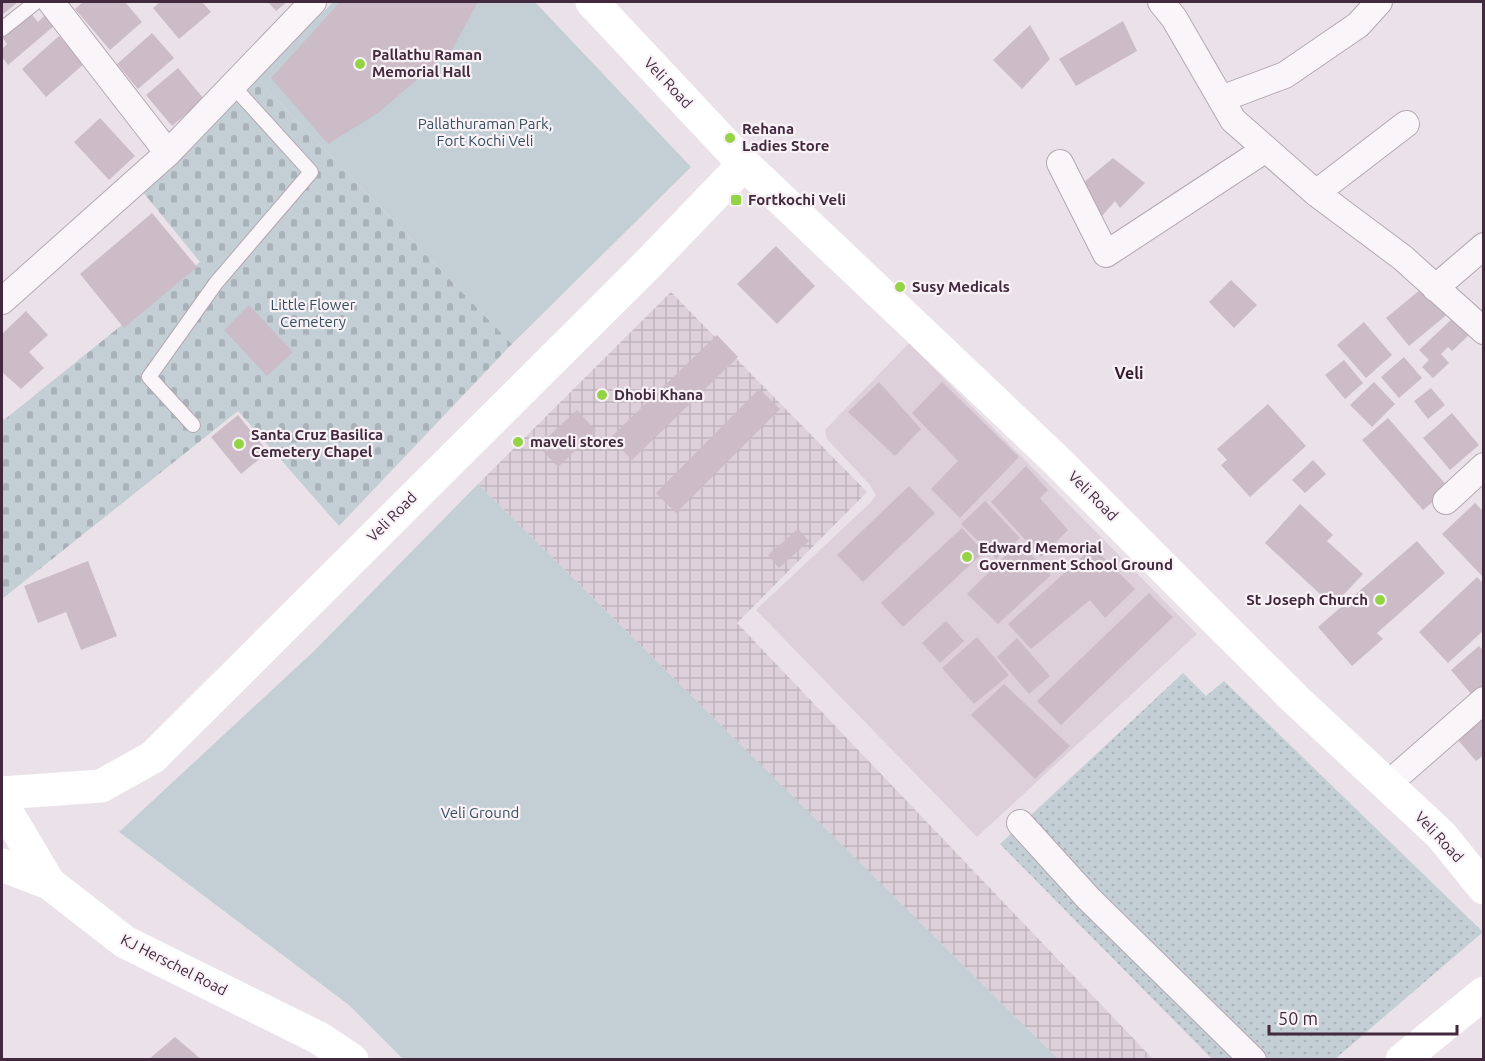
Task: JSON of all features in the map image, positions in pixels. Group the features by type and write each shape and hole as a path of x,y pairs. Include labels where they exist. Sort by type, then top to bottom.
{"main road":[{"name":"Veli Road","path":"592,2 744,164 1053,458 1295,699 1441,835 1484,888"},
{"name":"Veli Road","path":"2,793 101,786 153,757 649,263 744,164"},
{"path":"2,804 49,883"},
{"name":"KJ Herschel Road","path":"2,864 49,883 125,942 319,1038 352,1059"},
{"path":"1402,1059 1484,993"}],"street":[{"path":"51,2 168,153"},
{"path":"2,301 168,153 313,2"},
{"path":"1161,2 1174,18 1233,120 1316,193 1403,258 1484,331"},
{"path":"1221,99 1285,75 1358,25 1379,2"},
{"path":"1316,193 1406,124"},
{"path":"1060,163 1106,254 1266,149"},
{"path":"1435,288 1484,246"},
{"path":"1446,501 1484,466"},
{"path":"1387,785 1484,700"},
{"path":"1020,823 1088,898 1253,1059"}],"lane":[{"path":"2,29 36,2"},
{"path":"194,425 148,377 216,283 311,172 233,86"}],"shaded area":[{"name":"Dhobi Khana","path":"671,292 867,492 737,623 1153,1059 1058,1059 478,484"},
{"name":"Edward Memorial Government School Ground","path":"909,343 1197,634 977,837 756,610 876,495 870,485 827,439 825,430"}],"green space":[{"name":"Pallathuraman Park, Fort Kochi Veli","path":"333,2 535,2 691,167 512,344 257,79"},
{"name":"Little Flower Cemetery","path":"257,79 512,344 339,526 238,411 2,599 2,417 4,420 200,262 142,191"},
{"name":"Veli Ground","path":"478,484 1058,1059 403,1059 349,1005 119,832 314,651"},
{"path":"1183,673 1206,696 1224,681 1483,932 1335,1059 1212,1059 1000,844"}],"building":[{"path":"2,2 18,2 2,15"},
{"path":"83,2 125,2 142,22 110,50 75,9"},
{"path":"160,2 202,2 211,12 179,39 153,8"},
{"path":"268,2 287,2 276,11"},
{"name":"Pallathu Raman Memorial Hall","path":"340,2 478,2 452,50 378,113 328,144 271,78"},
{"path":"30,12 38,22 45,15 54,26 8,65 2,57 2,49 7,44 2,37"},
{"path":"1123,21 1137,51 1076,86 1059,59"},
{"path":"1030,25 1050,59 1022,89 993,60"},
{"path":"152,33 174,58 138,89 117,64"},
{"path":"59,36 84,64 46,97 22,69"},
{"path":"178,68 204,99 172,126 146,95"},
{"path":"100,118 135,156 109,180 74,142"},
{"path":"1113,158 1145,183 1120,208 1115,201 1102,216 1077,188"},
{"path":"152,213 197,267 124,328 80,274"},
{"path":"776,246 815,286 777,324 737,284"},
{"path":"1231,280 1257,305 1234,328 1209,302"},
{"path":"1426,285 1449,313 1409,346 1386,318"},
{"path":"249,305 293,352 267,376 224,330"},
{"path":"26,311 48,335 29,352 44,368 21,389 2,372 2,334"},
{"path":"1453,318 1469,335 1452,351 1448,347 1441,354 1449,363 1433,378 1422,367 1429,360 1419,350"},
{"path":"1364,322 1392,355 1366,378 1337,345"},
{"path":"717,335 738,357 632,460 610,438"},
{"path":"1404,357 1422,378 1399,398 1381,377"},
{"path":"1344,360 1363,383 1345,399 1325,375"},
{"path":"879,382 921,429 895,456 848,412"},
{"path":"942,382 1019,457 960,518 931,489 958,461 912,413"},
{"path":"1374,382 1395,404 1372,427 1350,405"},
{"path":"1431,388 1445,405 1428,419 1414,401"},
{"path":"759,389 780,409 676,513 656,493"},
{"path":"1268,404 1306,446 1250,497 1221,465 1227,460 1217,449"},
{"path":"577,410 596,431 558,467 538,446"},
{"path":"1452,413 1479,445 1450,470 1423,438"},
{"name":"Santa Cruz Basilica Cemetery Chapel","path":"238,415 268,452 241,474 211,437"},
{"path":"1388,418 1449,488 1423,510 1362,440"},
{"path":"1313,460 1326,474 1305,493 1292,480"},
{"path":"1026,466 1048,490 1040,498 1068,530 1041,557 991,502"},
{"path":"909,486 935,513 863,582 837,555"},
{"path":"985,501 1020,538 996,559 961,524"},
{"path":"1475,503 1484,512 1484,578 1442,534"},
{"path":"1300,504 1333,535 1327,541 1363,574 1333,606 1265,543"},
{"path":"962,528 984,552 903,627 881,603"},
{"path":"798,529 809,541 779,568 768,555"},
{"path":"1417,541 1445,573 1377,633 1383,639 1352,666 1318,627"},
{"path":"1019,542 1051,575 998,624 967,594"},
{"path":"1093,547 1135,589 1105,618 1090,600 1031,649 1008,624"},
{"path":"88,561 117,636 81,650 66,612 38,623 24,586"},
{"path":"1477,577 1484,584 1484,630 1448,663 1419,632"},
{"path":"1149,593 1173,617 1061,725 1037,701"},
{"path":"946,621 964,641 940,663 922,643"},
{"path":"977,637 1009,675 974,704 942,668"},
{"path":"1017,638 1050,676 1029,694 997,657"},
{"path":"1479,646 1484,651 1484,686 1472,695 1451,670"},
{"path":"1004,684 1070,746 1035,779 971,715"},
{"path":"1484,706 1484,755 1476,761 1452,733"},
{"path":"175,1037 202,1060 148,1060"}],"place":[{"name":"Pallathu Raman Memorial Hall","path":"360,64"},
{"name":"Rehana Ladies Store","path":"730,138"},
{"name":"Fortkochi Veli","path":"736,200"},
{"name":"Susy Medicals","path":"900,287"},
{"name":"Dhobi Khana","path":"602,395"},
{"name":"maveli stores","path":"518,442"},
{"name":"Santa Cruz Basilica Cemetery Chapel","path":"239,444"},
{"name":"Edward Memorial Government School Ground","path":"967,557"},
{"name":"St Joseph Church","path":"1380,600"}],"district":[{"name":"Veli","path":"1129,373"}]}
